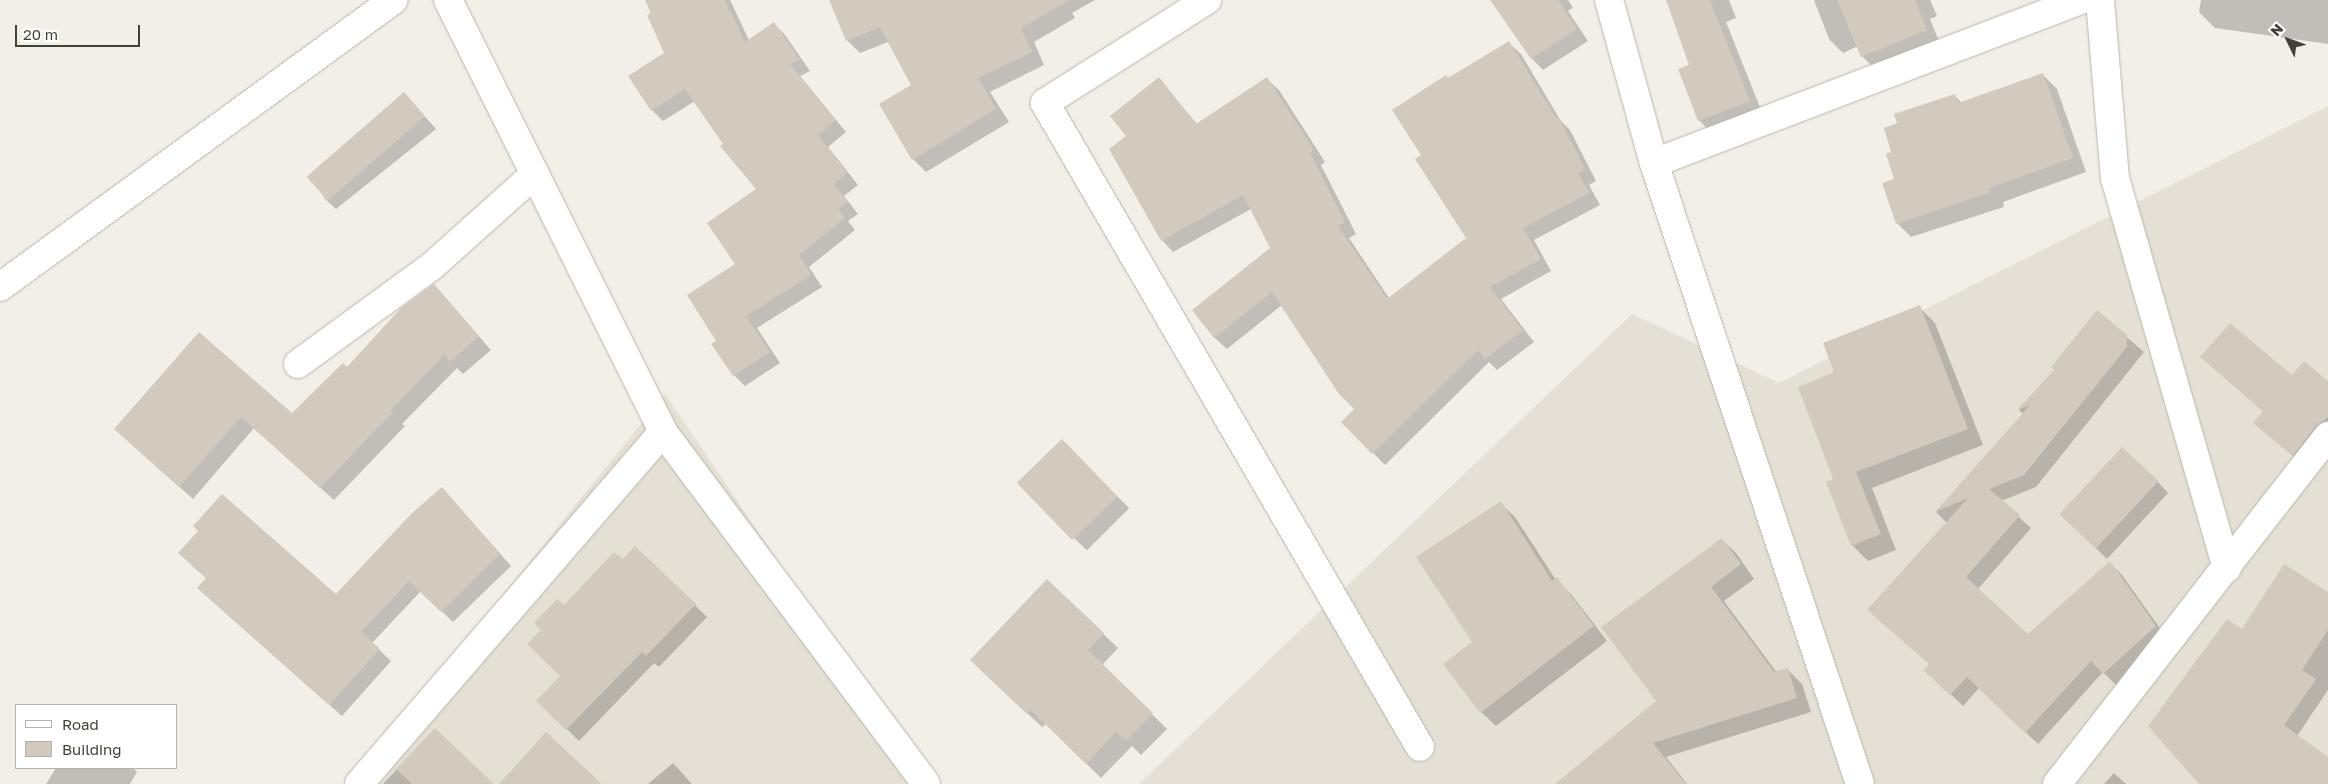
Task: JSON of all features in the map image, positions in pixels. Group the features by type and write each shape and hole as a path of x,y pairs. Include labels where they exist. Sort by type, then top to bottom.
{"street":[{"path":"0,287 394,0"},
{"path":"448,0 663,432 916,780"},
{"path":"1207,0 1045,103 1420,747"},
{"path":"1609,0 1654,162 1860,784"},
{"path":"1654,162 2081,0"},
{"path":"2100,0 2115,178 2227,568"},
{"path":"298,364 432,266 535,174"},
{"path":"359,784 663,432"},
{"path":"2057,784 2328,436"}],"shaded area":[{"path":"2328,106 2328,784 1139,784 1632,314 1779,383"},
{"path":"665,394 929,784 350,784"}],"building":[{"path":"645,0 725,0 745,42 774,22 800,60 790,64 836,120 818,135 847,173 834,184 848,202 838,209 845,218 799,255 811,275 746,316 770,352 733,376 711,344 716,341 687,295 735,264 707,223 756,189 720,146 723,144 685,89 651,111 628,76 664,53 647,15 651,13"},
{"path":"829,0 1070,0 1021,28 1032,52 978,78 996,109 912,160 879,104 911,85 880,27 846,41"},
{"path":"1490,0 1558,0 1577,29 1531,59"},
{"path":"1666,0 1710,0 1750,101 1698,121 1678,69 1689,65"},
{"path":"1837,0 1915,0 1927,30 1861,57"},
{"path":"1509,41 1556,118 1558,116 1585,169 1578,173 1589,193 1523,228 1541,259 1490,287 1523,330 1485,359 1478,350 1372,454 1341,422 1354,409 1339,394 1272,292 1214,338 1192,310 1270,248 1243,195 1161,241 1109,149 1126,136 1110,116 1159,77 1196,124 1267,77 1314,150 1310,153 1345,222 1338,226 1387,299 1466,238 1415,159 1421,155 1392,110 1446,75 1448,78"},
{"path":"2043,73 2073,158 1989,188 1991,192 1896,224 1882,183 1894,179 1886,154 1891,152 1884,128 1897,123 1894,114 1955,94 1958,103"},
{"path":"404,92 425,116 328,201 307,177"},
{"path":"434,284 479,336 450,362 444,355 391,410 393,412 320,488 241,417 179,487 114,429 199,332 292,413 343,363 347,367 401,308"},
{"path":"1920,305 1968,429 1856,472 1881,534 1851,546 1826,482 1833,479 1798,387 1834,372 1823,343"},
{"path":"2097,310 2127,335 2127,347 2024,475 1989,489 2020,515 1966,577 2028,634 2110,561 2156,626 2103,674 2091,661 2025,733 1967,677 1950,695 1923,670 1929,664 1867,610 1968,498 1935,512 2030,405 2017,410 2054,370 2051,367"},
{"path":"2230,323 2292,375 2304,361 2328,381 2328,417 2316,426 2293,456 2253,423 2263,411 2200,357"},
{"path":"1062,439 1118,497 1072,540 1017,483"},
{"path":"2122,447 2159,481 2096,548 2059,514"},
{"path":"442,487 500,554 441,612 409,581 361,632 380,649 329,705 197,588 206,578 178,553 198,531 193,526 222,494 336,594 412,513"},
{"path":"1501,501 1552,581 1557,577 1594,626 1480,713 1443,664 1472,642 1416,557"},
{"path":"1722,538 1741,564 1711,587 1774,672 1788,668 1797,698 1653,743 1686,784 1555,784 1656,701 1601,627"},
{"path":"635,546 696,604 646,656 642,652 566,730 536,701 560,676 527,644 541,630 534,623 557,599 564,605 614,552 623,559"},
{"path":"2284,564 2328,592 2328,630 2302,670 2316,679 2284,725 2328,757 2328,784 2199,784 2148,726 2227,619 2242,629"},
{"path":"1047,579 1104,633 1088,650 1153,713 1126,741 1116,732 1086,764 1031,710 1027,714 970,660"},
{"path":"435,728 494,784 412,784 396,769"},
{"path":"546,732 602,784 499,784"}]}
